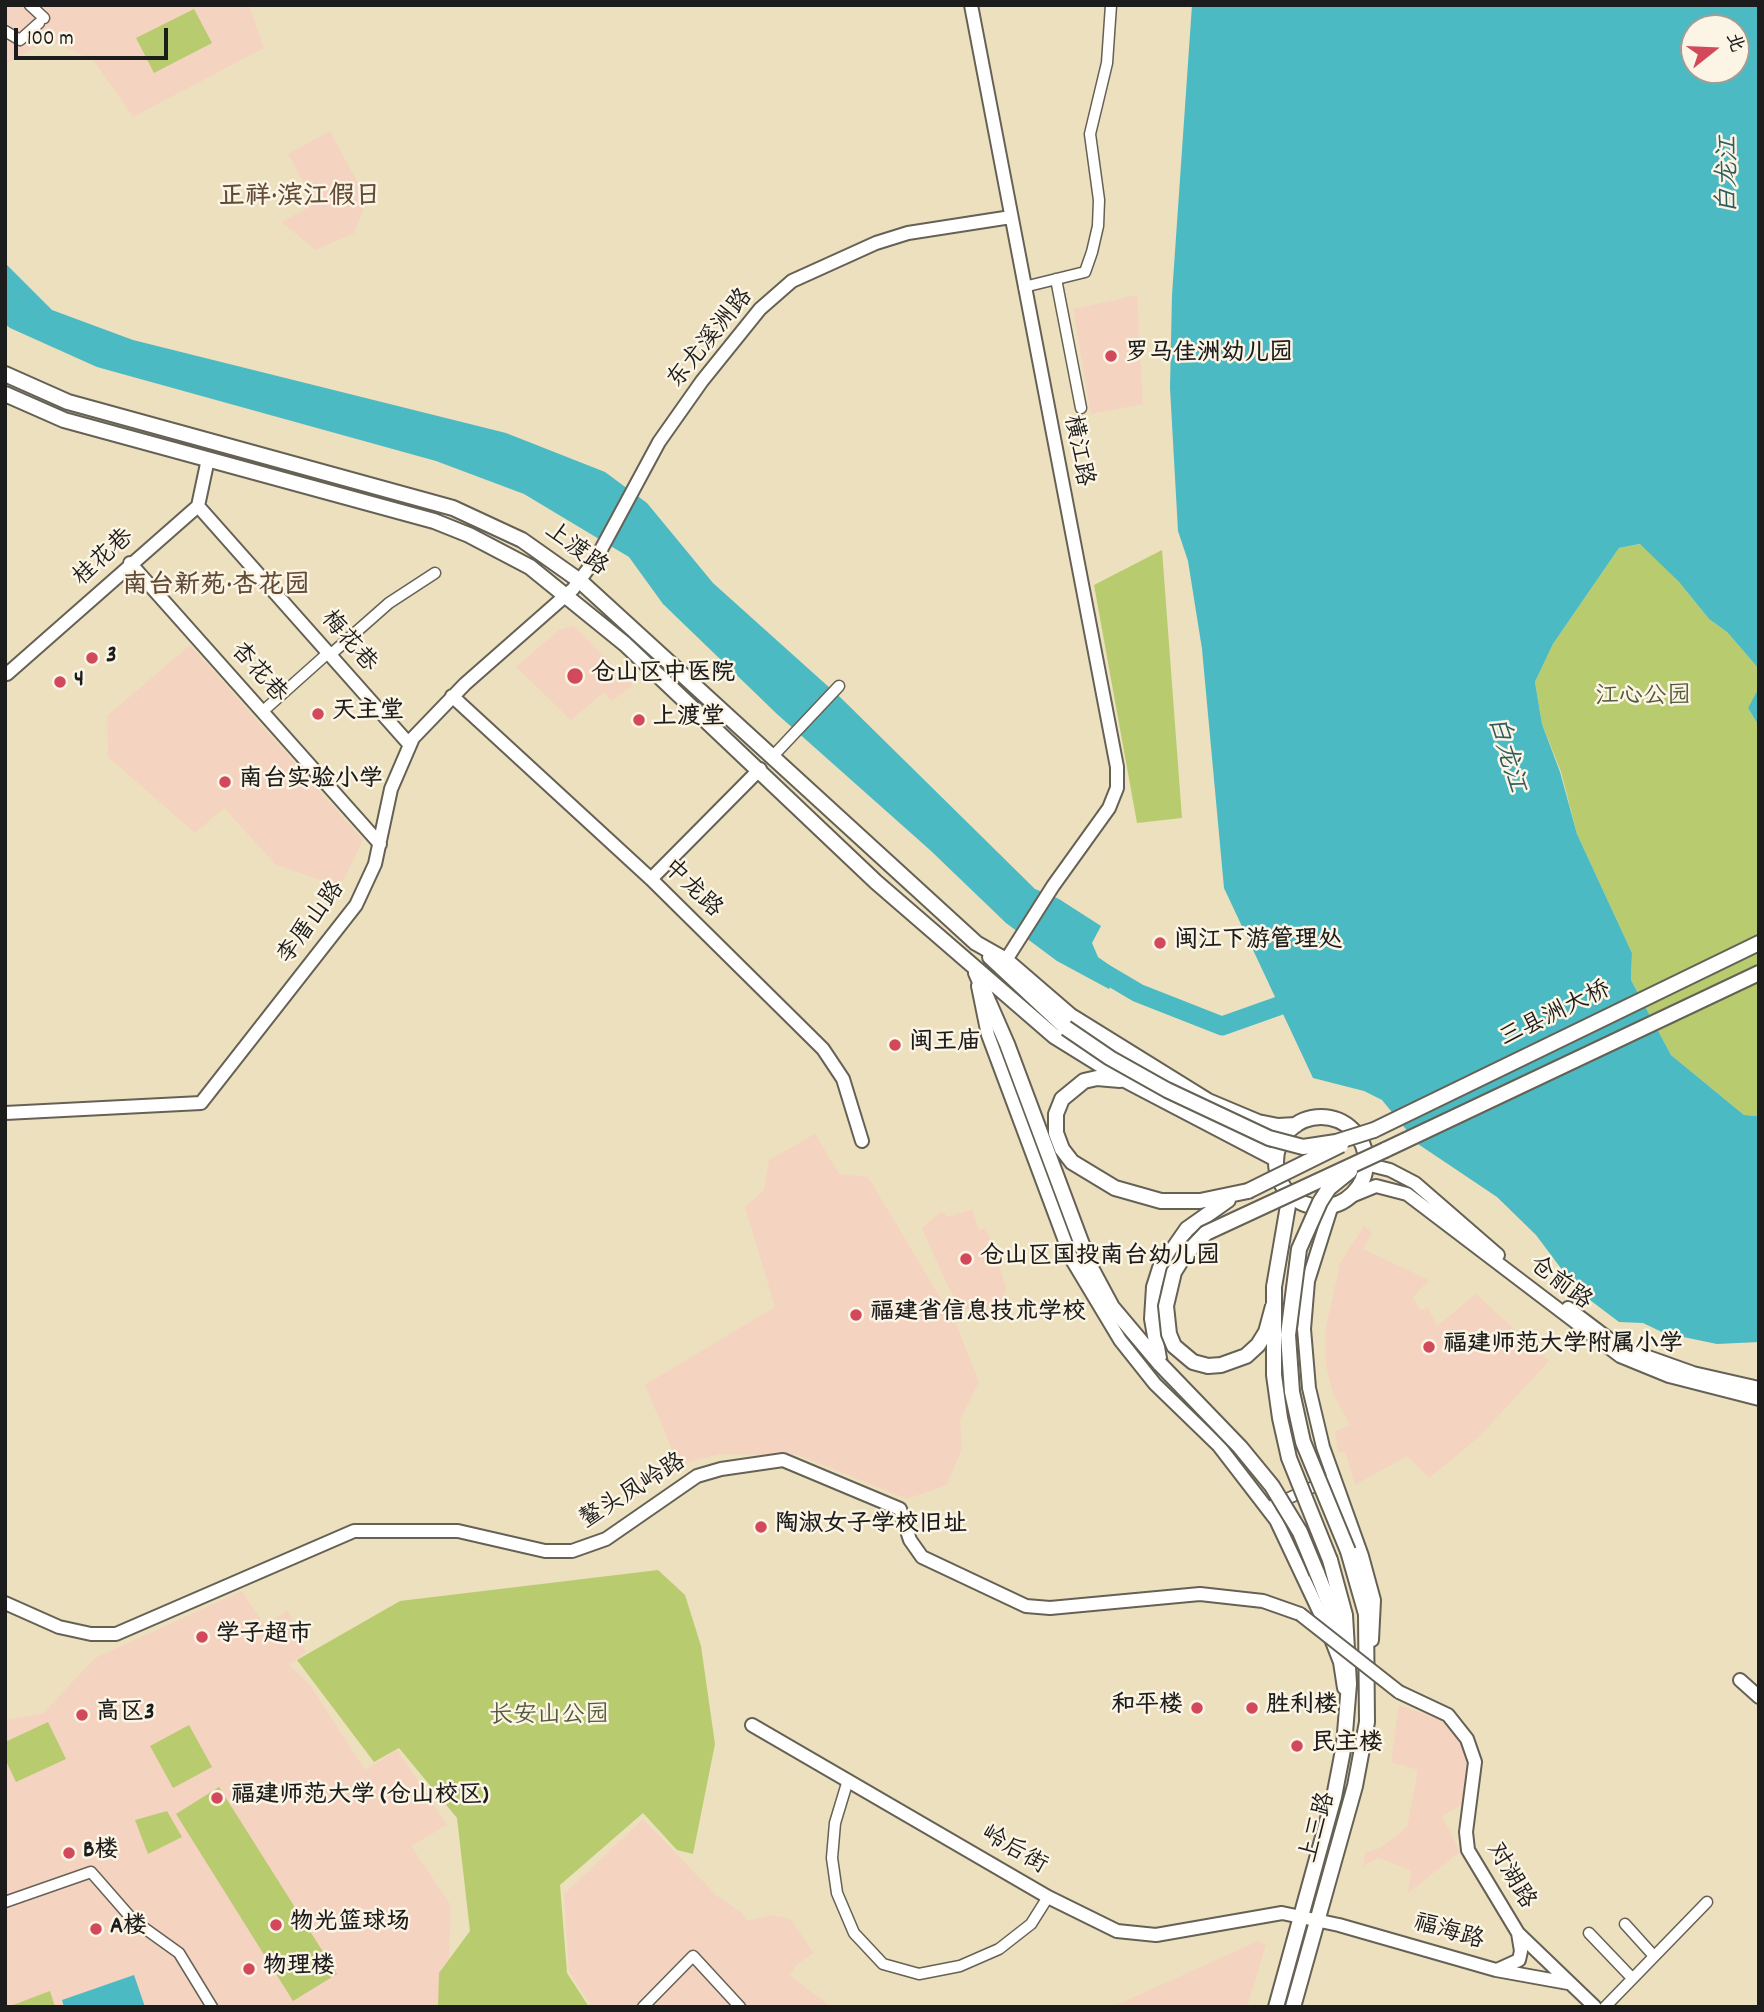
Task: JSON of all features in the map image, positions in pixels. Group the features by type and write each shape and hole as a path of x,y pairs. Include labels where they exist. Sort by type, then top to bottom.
{"main road":[{"name":"上渡路","path":"5,374 68,402 453,508 522,540 580,581 976,943 1010,953 1071,1016 1208,1101 1258,1122 1278,1126 1296,1125"},
{"name":"上渡路","path":"5,394 64,419 447,525 519,561 568,595 625,643 876,882 1054,1036 1125,1080 1276,1159"},
{"path":"976,943 1066,1028 1110,1058 1167,1090 1280,1141 1303,1147 1336,1142 1374,1130"},
{"name":"三县洲大桥","path":"1374,1130 1759,943"},
{"path":"974,969 1007,1044 1090,1266 1112,1307 1160,1364 1240,1447 1272,1486 1300,1531 1346,1647"},
{"name":"三县洲大桥","path":"1385,1150 1759,973"},
{"path":"1125,1080 1097,1078 1084,1081 1062,1099 1056,1114 1056,1133 1062,1149 1072,1162 1087,1173 1130,1195 1161,1201 1200,1201 1248,1191"},
{"path":"1323,1118 1343,1124 1358,1138 1366,1164 1362,1180 1349,1198 1320,1207 1295,1198 1282,1184 1276,1159 1286,1134 1296,1125 1323,1118"},
{"path":"1160,1364 1152,1320 1154,1287 1160,1268 1175,1241 1198,1219 1248,1191 1374,1130"},
{"path":"1295,1198 1278,1288 1258,1345 1246,1356 1221,1366 1208,1367 1193,1362 1174,1346 1169,1334 1167,1306 1174,1272 1184,1256 1206,1233 1385,1150"},
{"path":"1338,1556 1300,1429 1292,1392 1289,1347 1291,1295 1299,1249 1320,1202 1342,1176 1385,1150"},
{"path":"1278,1288 1279,1347 1289,1424 1297,1455 1338,1556"},
{"path":"1273,1306 1274,1375 1289,1458 1338,1556"},
{"name":"上三路","path":"1276,2007 1339,1775 1347,1714 1345,1615 1338,1556"},
{"name":"上三路","path":"1293,2007 1355,1786 1367,1722 1366,1614 1338,1556"}],"street":[{"path":"5,31 20,40 42,21 30,5"},
{"name":"横江路","path":"971,5 1117,767 1114,798 1010,953"},
{"path":"1024,287 1085,272 1096,236 1098,187 1090,134 1107,63 1111,5"},
{"name":"东尤溪洲路","path":"580,581 597,557 659,442 714,365 760,309 792,281 823,265 892,237 1011,216"},
{"path":"1056,279 1081,408"},
{"path":"198,506 208,459"},
{"name":"桂花巷","path":"5,672 7,674 198,506"},
{"name":"梅花巷","path":"198,506 410,744"},
{"name":"杏花巷","path":"131,563 380,844"},
{"path":"262,712 389,603 435,573"},
{"name":"李厝山路","path":"5,1113 201,1103 351,914 369,880 380,844 391,789 410,744 452,696 568,595 580,581"},
{"path":"773,756 839,686"},
{"name":"中龙路","path":"452,696 651,879 827,1054 843,1079 862,1141"},
{"path":"651,879 760,769"},
{"path":"974,969 988,1035 1059,1227 1084,1282 1120,1340 1155,1384 1219,1446 1267,1508 1300,1565 1340,1662 1347,1714"},
{"name":"仓前路","path":"1366,1164 1390,1170 1415,1183 1498,1256 1620,1346 1665,1365 1759,1388"},
{"name":"仓前路","path":"1349,1198 1377,1186 1407,1195 1620,1356 1669,1376 1759,1399"},
{"path":"1332,1205 1308,1282 1304,1329 1309,1388 1333,1478 1362,1556 1374,1600 1368,1685"},
{"name":"鳌头凤岭路","path":"5,1603 59,1628 109,1635 128,1631 354,1531 458,1531 545,1551 572,1551 606,1539 697,1476 721,1469 783,1460 900,1509 910,1541 922,1557 1026,1606 1051,1608 1200,1594 1263,1601 1300,1614"},
{"path":"1267,1508 1333,1478"},
{"name":"对湖路","path":"1300,1614 1399,1692 1448,1716 1472,1747 1475,1762 1466,1845 1518,1933 1595,2007"},
{"path":"1740,1680 1759,1697"},
{"name":"岭后街","path":"752,1725 1101,1925 1132,1935 1156,1935 1273,1913 1301,1916"},
{"path":"848,1780 835,1823 832,1858 837,1893 854,1933 883,1964 919,1974 961,1966 999,1949 1031,1924 1048,1897"},
{"path":"5,1902 91,1872 133,1920 179,1953 212,2007"},
{"path":"1605,2007 1707,1902"},
{"name":"福海路","path":"1301,1916 1496,1970 1568,1983"},
{"path":"1625,1924 1653,1955"},
{"path":"1496,1970 1519,1960 1521,1951 1518,1933"},
{"path":"1589,1933 1632,1978"},
{"path":"643,2007 693,1956 740,2007"}],"shaded area":[{"path":"5,5 249,5 264,48 133,117 94,61 50,40 5,64"},
{"path":"330,131 367,200 354,233 316,250 281,222 315,204 288,154"},
{"name":"罗马佳洲幼儿园","path":"1137,295 1143,404 1091,414 1073,309"},
{"name":"仓山区中医院","path":"574,626 633,685 612,701 604,692 571,720 516,667 559,630"},
{"name":"南台实验小学","path":"190,645 363,840 343,881 336,886 275,864 224,808 195,833 108,757 107,716"},
{"name":"福建省信息技术学校","path":"815,1134 839,1174 868,1177 956,1324 979,1382 960,1420 962,1449 947,1485 907,1499 798,1455 722,1454 678,1464 645,1385 775,1307 745,1207 764,1190 769,1160"},
{"name":"仓山区国投南台幼儿园","path":"972,1209 979,1230 986,1228 1006,1287 1001,1307 968,1309 960,1305 949,1289 922,1228 942,1211 947,1217"},
{"name":"福建师范大学附属小学","path":"1364,1226 1372,1233 1363,1249 1429,1280 1413,1297 1420,1310 1428,1308 1437,1326 1476,1294 1549,1361 1479,1437 1429,1478 1407,1456 1355,1485 1345,1451 1338,1453 1335,1431 1350,1425 1333,1394 1326,1365 1325,1332 1340,1263"},
{"name":"福建师范大学 (仓山校区)","path":"242,1591 265,1626 288,1610 306,1652 289,1665 310,1685 365,1770 397,1750 447,1825 411,1846 451,1906 447,2007 5,2007 5,1720 43,1713 95,1658"},
{"path":"1399,1705 1438,1719 1452,1728 1463,1744 1469,1762 1465,1803 1442,1816 1460,1852 1408,1893 1411,1870 1378,1858 1363,1866 1365,1853 1380,1848 1407,1827 1418,1770 1391,1762"},
{"path":"643,1819 716,1895 742,1913 747,1921 772,1915 790,1919 814,1953 797,1964 790,1975 831,2007 592,2007 569,1972 564,1894"},
{"path":"1258,1941 1266,1945 1247,2007 1112,2007"}],"green space":[{"path":"194,9 212,43 154,73 136,38"},
{"name":"江心公园","path":"1641,544 1679,582 1709,619 1727,632 1759,669 1757,694 1748,708 1759,726 1759,1116 1744,1115 1671,1055 1631,980 1632,953 1577,834 1561,772 1542,724 1535,682 1553,644 1619,548"},
{"path":"1162,550 1182,818 1137,823 1094,585"},
{"name":"长安山公园","path":"658,1570 685,1595 701,1646 715,1744 693,1854 677,1850 643,1813 560,1885 567,1973 589,2007 438,2007 439,1973 470,1931 457,1818 399,1748 374,1762 297,1660 400,1601"},
{"path":"48,1722 66,1759 16,1782 5,1759 5,1742"},
{"path":"189,1725 212,1767 173,1788 150,1746"},
{"name":"物光篮球场","path":"219,1787 337,1974 293,2001 176,1814"},
{"path":"167,1811 182,1837 148,1854 135,1820"},
{"path":"50,1991 55,2007 13,2005"}],"water":[{"name":"白龙江","path":"1192,5 1759,5 1759,669 1727,632 1709,619 1679,582 1640,544 1619,548 1553,644 1535,682 1542,724 1560,772 1577,834 1632,953 1631,980 1671,1055 1744,1115 1759,1116 1759,1342 1717,1344 1664,1333 1643,1323 1619,1322 1578,1291 1536,1235 1497,1197 1418,1144 1382,1100 1364,1091 1313,1078 1224,888 1202,649 1188,561 1178,531 1170,388 1172,295"},
{"path":"5,263 52,310 133,340 506,433 605,472 647,503 713,583 841,698 1035,889 1059,899 1101,926 1092,943 1098,957 1120,973 1109,989 1057,961 1006,923 930,850 777,714 663,604 629,557 524,494 436,461 97,367 10,328 5,324"},
{"path":"1759,688 1759,726 1748,708"},
{"path":"134,1975 145,2007 64,2007 62,2000"}],"waterway":[{"path":"1094,967 1138,993 1222,1026 1301,998"}],"place":[{"name":"罗马佳洲幼儿园","path":"1111,356"},
{"name":"3","path":"92,658"},
{"name":"仓山区中医院","path":"575,676"},
{"name":"4","path":"60,682"},
{"name":"天主堂","path":"318,714"},
{"name":"上渡堂","path":"639,720"},
{"name":"南台实验小学","path":"225,782"},
{"name":"闽江下游管理处","path":"1160,943"},
{"name":"闽王庙","path":"895,1045"},
{"name":"仓山区国投南台幼儿园","path":"966,1259"},
{"name":"福建省信息技术学校","path":"856,1315"},
{"name":"福建师范大学附属小学","path":"1429,1347"},
{"name":"陶淑女子学校旧址","path":"761,1527"},
{"name":"学子超市","path":"202,1637"},
{"name":"和平楼","path":"1197,1708"},
{"name":"胜利楼","path":"1252,1708"},
{"name":"高区3","path":"82,1715"},
{"name":"民主楼","path":"1297,1746"},
{"name":"福建师范大学 (仓山校区)","path":"217,1798"},
{"name":"B楼","path":"69,1853"},
{"name":"物光篮球场","path":"276,1925"},
{"name":"A楼","path":"96,1929"},
{"name":"物理楼","path":"249,1969"}],"district":[{"name":"正祥·滨江假日","path":"300,199"},
{"name":"南台新苑·杏花园","path":"216,588"}]}
